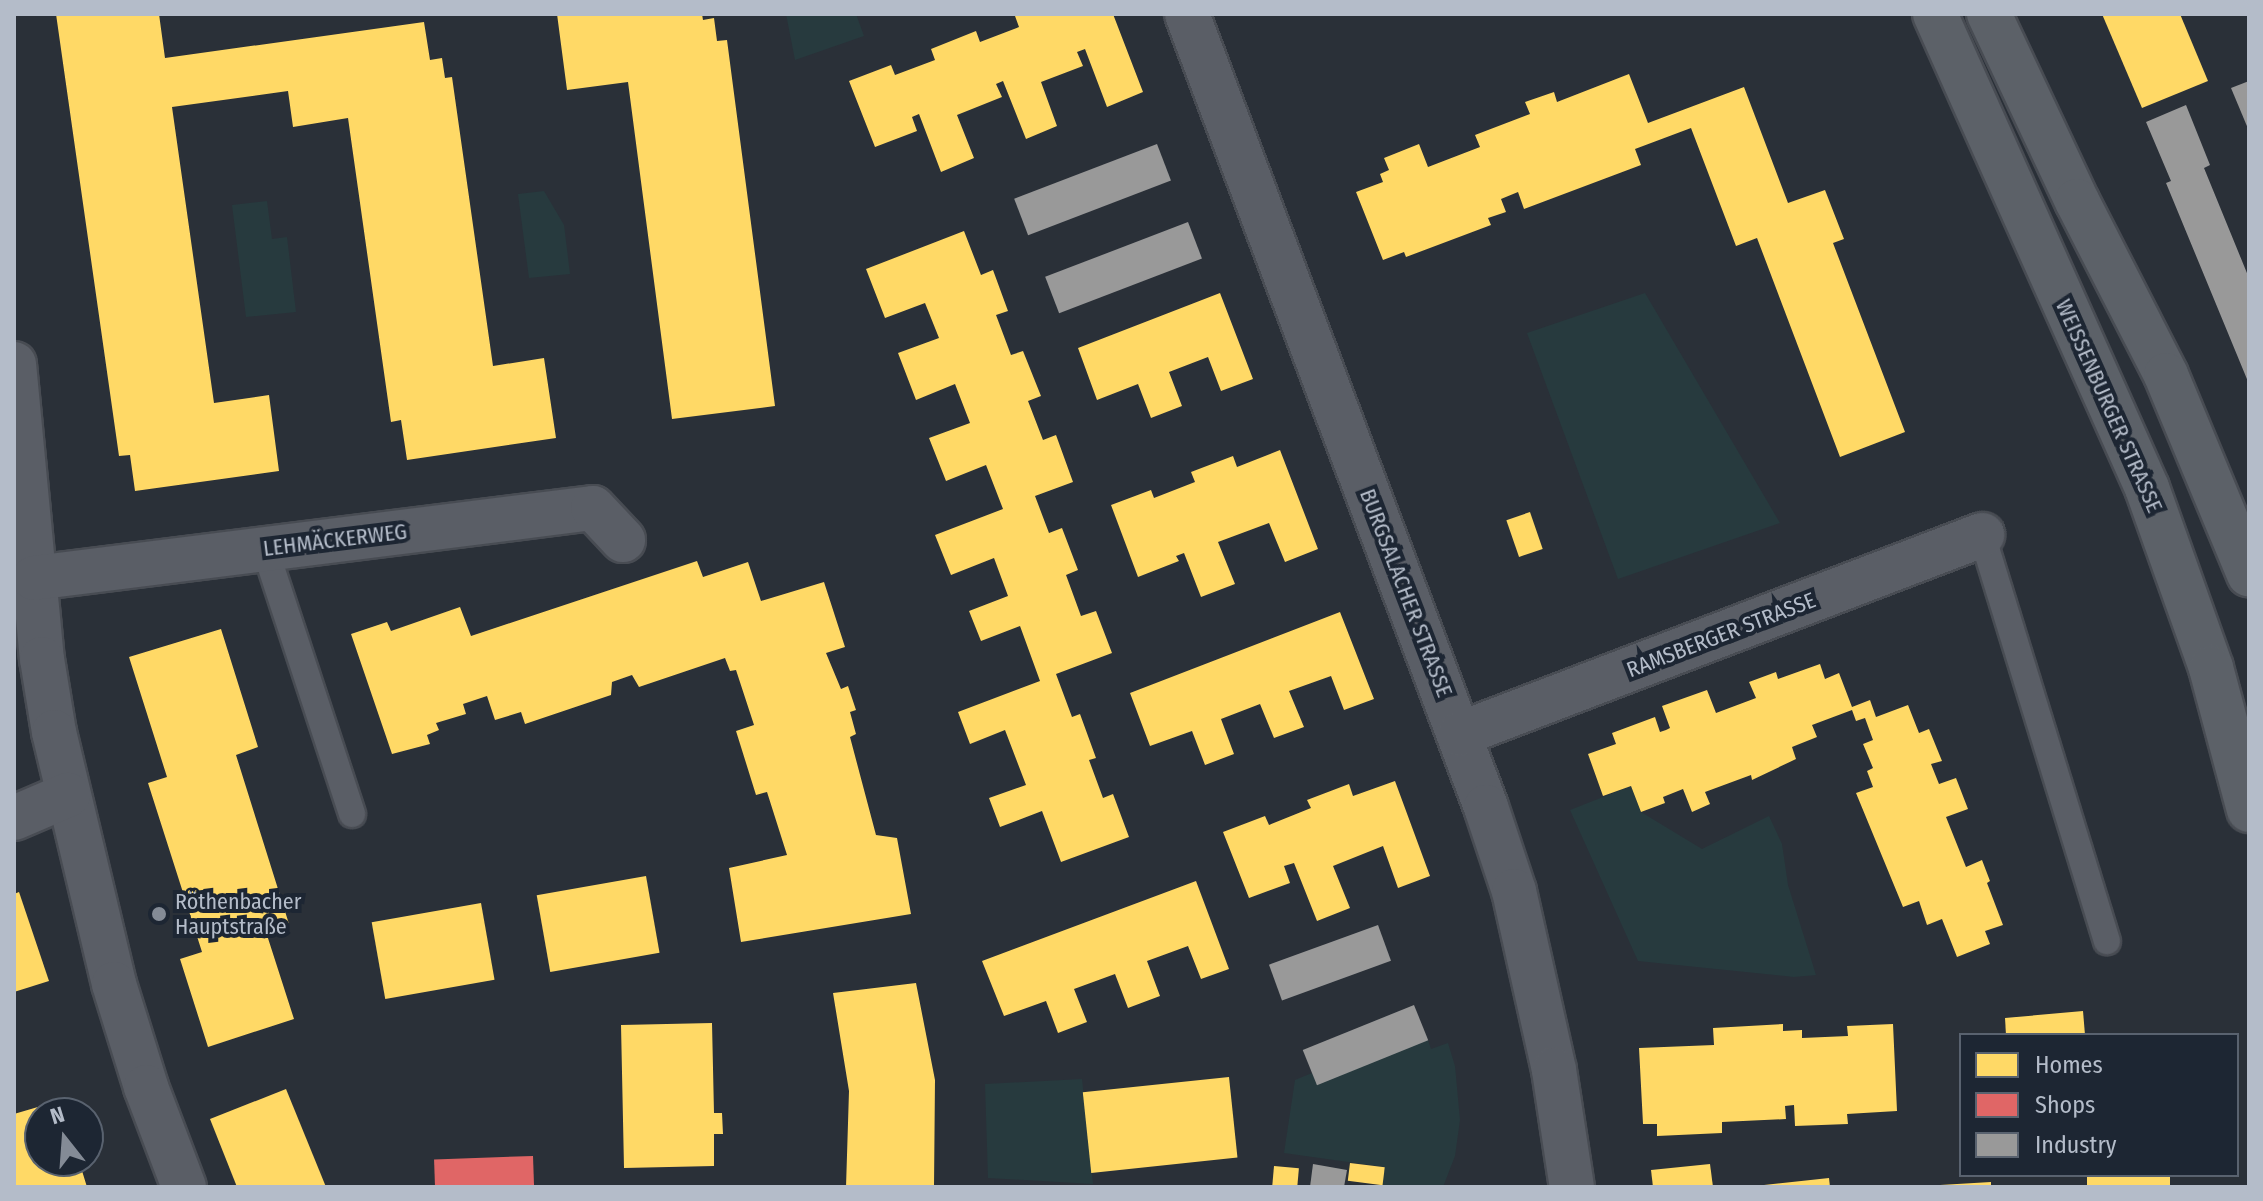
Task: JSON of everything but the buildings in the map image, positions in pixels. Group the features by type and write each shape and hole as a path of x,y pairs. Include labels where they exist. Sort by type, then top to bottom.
{"main road":[{"name":"WEISSENBURGER STRASSE","path":"1935,14 2147,488 2211,668 2249,810"},
{"path":"1989,14 2083,213 2166,375 2249,574"}],"street":[{"name":"BURGSALACHER STRASSE","path":"1187,14 1460,734 1514,891 1554,1070 1572,1187"},
{"path":"14,364 42,659 68,795 114,984 146,1087 184,1187"},
{"name":"LEHMÄCKERWEG","path":"34,578 593,508 623,540"},
{"name":"RAMSBERGER STRASSE","path":"1460,734 1982,535"},
{"path":"14,818 68,795"}],"lane":[{"path":"1982,535 2107,941"},
{"path":"265,549 352,814"}],"green space":[{"path":"786,14 856,14 864,36 795,60"},
{"path":"544,191 564,225 570,274 529,278 518,194"},
{"path":"267,201 272,239 287,237 296,312 246,317 232,205"},
{"path":"1645,293 1780,523 1618,579 1527,333"},
{"path":"1631,786 1641,812 1702,849 1769,816 1782,844 1788,885 1816,975 1794,977 1638,961 1570,810"},
{"path":"1428,1040 1431,1049 1448,1043 1455,1066 1460,1120 1455,1156 1443,1187 1382,1185 1384,1167 1284,1153 1295,1080 1312,1073 1316,1082"},
{"path":"1082,1079 1093,1184 988,1178 985,1084"}],"place":[{"name":"Röthenbacher Hauptstraße","path":"159,914"}]}
